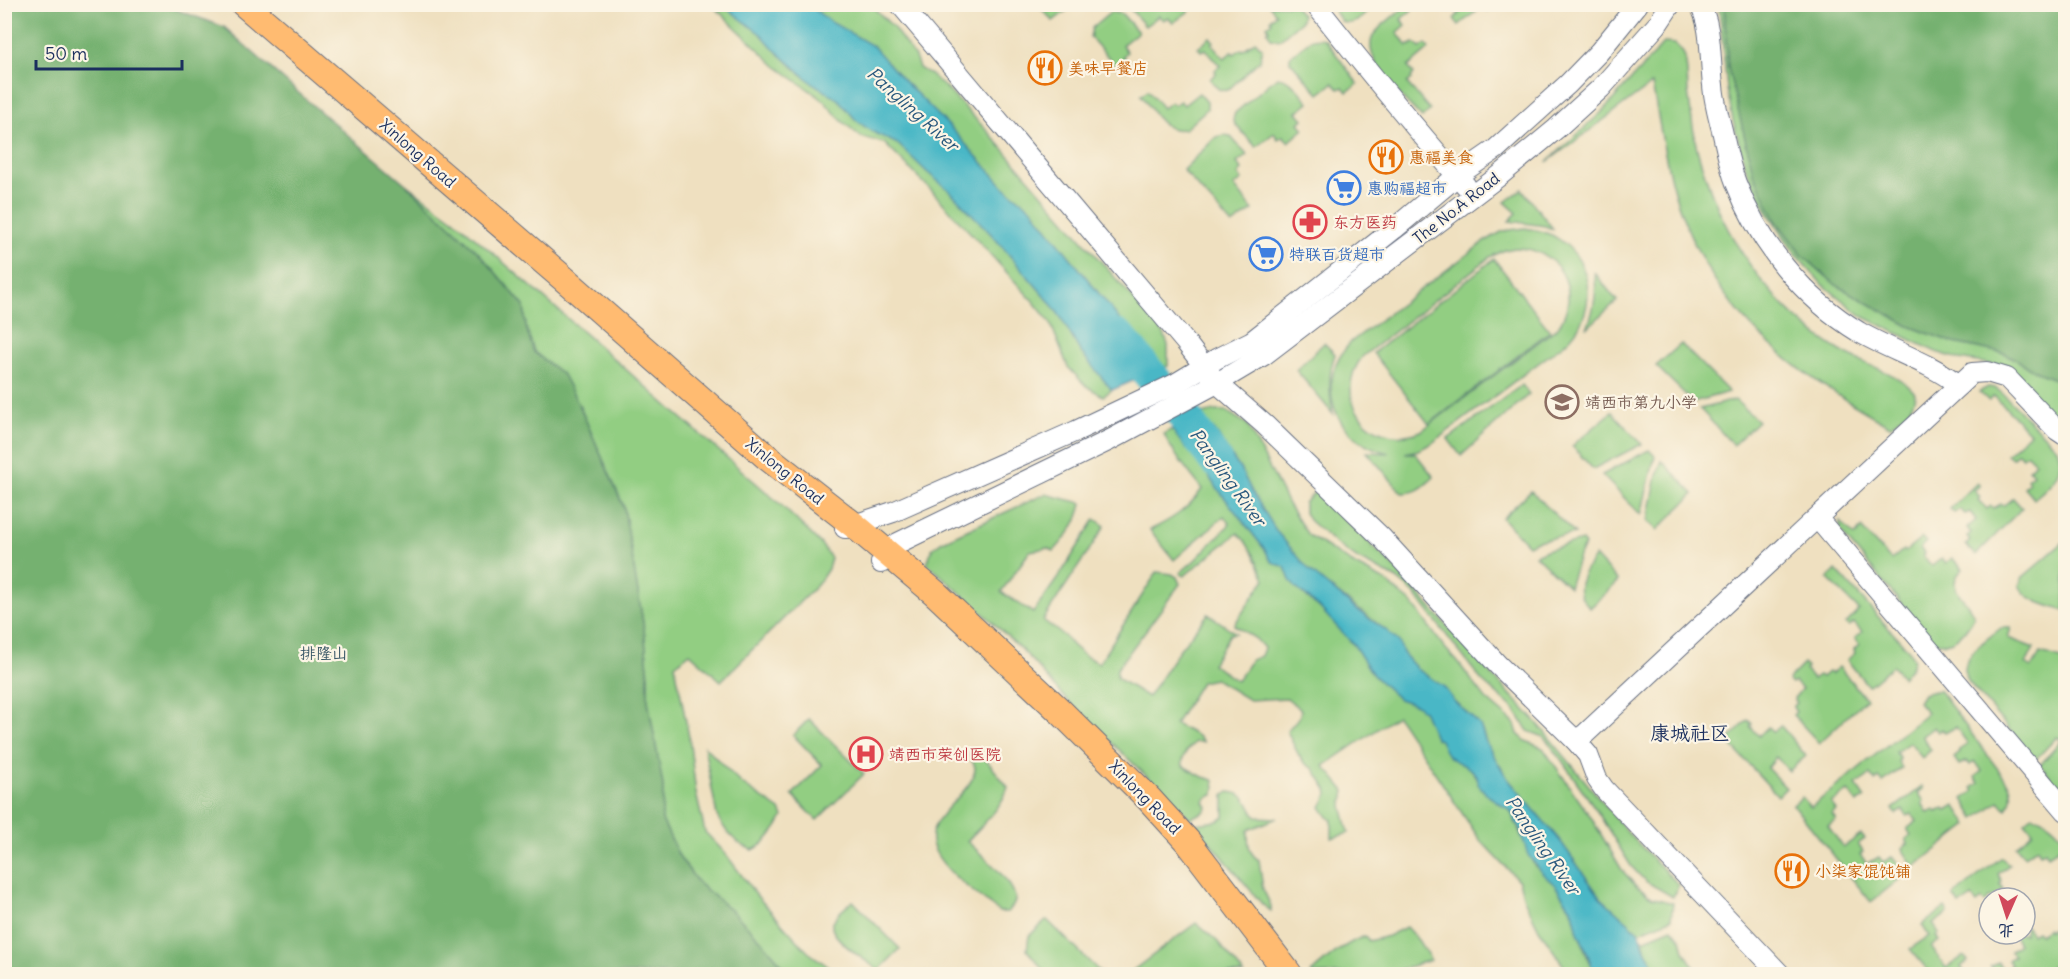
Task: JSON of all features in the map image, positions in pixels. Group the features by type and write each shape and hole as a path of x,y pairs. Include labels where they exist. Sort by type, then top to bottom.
{"main road":[{"name":"Xinlong Road","path":"231,4 597,317 734,441 884,558 1131,794 1213,888 1276,975"},
{"name":"Xinlong Road","path":"244,4 579,291 847,527"},
{"name":"Xinlong Road","path":"884,558 935,592 1010,662 1149,799 1196,851 1289,975"}],"street":[{"path":"900,4 1217,383 1265,425 1382,538 1498,665 1575,740 1588,755 1597,779 1604,789 1780,975"},
{"path":"1315,4 1373,78 1473,195"},
{"name":"The No.A Road","path":"1180,392 1205,366 1252,342 1457,176 1496,149 1568,84 1599,52 1638,4"},
{"name":"The No.A Road","path":"1180,392 1217,383 1264,355 1473,195 1556,129 1601,88 1657,25 1671,4"},
{"path":"1700,4 1706,23 1713,87 1728,160 1749,212 1771,249 1800,284 1844,322 1892,350 1932,367 1959,385"},
{"path":"1575,740 1584,735 1818,519 1972,373 1987,372 2007,378 2057,430 2066,436"},
{"path":"847,527 893,512 1100,420 1180,392"},
{"path":"884,558 898,543 918,532 1110,440 1180,392"},
{"path":"1818,519 2066,811"}],"green space":[{"name":"排隆山","path":"5,4 167,5 224,27 407,185 479,253 524,306 526,327 534,352 563,375 580,407 624,508 644,629 648,701 663,786 662,820 679,856 698,883 731,910 790,974 5,974"},
{"path":"1366,4 1370,9 1351,23 1342,22 1332,7 1333,5"},
{"path":"1457,4 1496,5 1488,11 1483,6 1459,25 1454,19 1460,12"},
{"path":"712,5 723,5 762,35 801,74 839,100 856,120 871,131 898,144 950,191 993,236 1049,301 1080,351 1112,390 1103,396 1086,386 1068,367 1050,322 1033,301 931,190 884,143 861,137 823,100 776,66"},
{"path":"809,5 871,5 893,27 915,57 919,68 947,89 992,136 1164,334 1168,345 1168,366 1156,371 1116,315 1031,208 1004,187 873,46 829,21"},
{"path":"1038,5 1074,5 1053,21"},
{"path":"1127,5 1184,5 1189,11 1173,23 1168,17 1163,20 1159,16 1145,26"},
{"path":"1269,5 1294,5 1302,15 1301,21 1279,40 1271,38 1267,31 1269,30 1267,26 1272,22 1270,20 1276,14"},
{"path":"1408,5 1412,10 1401,19 1406,25 1397,33 1408,46 1414,43 1420,48 1426,44 1429,49 1408,67 1414,74 1407,83 1430,110 1422,118 1386,78 1372,54 1371,43 1375,33"},
{"path":"1719,5 1724,5 1728,68 1775,219 1801,254 1836,285 1909,326 1954,343 2007,354 2037,372 2065,383 2065,427 1996,365 1959,359 1936,352 1862,316 1821,283 1796,255 1767,211 1747,171 1727,89"},
{"path":"1724,5 2065,5 2065,383 2037,372 2007,354 1954,343 1909,326 1836,285 1801,254 1775,219 1753,172 1728,68"},
{"path":"1111,12 1122,14 1138,32 1122,45 1127,52 1123,56 1126,61 1118,68 1090,37 1092,28"},
{"path":"1210,37 1214,42 1212,44 1224,58 1232,52 1234,54 1243,50 1255,41 1262,48 1260,60 1228,90 1219,90 1210,79 1220,66 1205,49 1201,51 1198,47"},
{"path":"1312,39 1325,39 1358,84 1347,92 1343,87 1339,89 1333,83 1319,94 1290,61 1290,56"},
{"path":"1664,43 1675,44 1684,55 1696,145 1714,199 1732,235 1757,275 1788,310 1806,326 1844,353 1900,380 1915,393 1910,409 1890,426 1820,384 1789,361 1736,309 1713,278 1694,243 1673,189 1652,84 1547,162 1601,113"},
{"path":"1277,77 1291,83 1309,102 1297,112 1303,119 1299,123 1304,129 1289,142 1283,136 1278,139 1274,133 1256,147 1233,119 1235,113"},
{"path":"1148,90 1163,108 1171,102 1174,105 1180,101 1184,105 1199,93 1207,102 1207,109 1185,129 1170,128 1159,120 1141,95"},
{"path":"1230,136 1247,155 1237,163 1242,170 1238,174 1242,180 1234,186 1253,210 1232,225 1183,170 1216,137"},
{"path":"407,185 455,220 780,504 820,543 831,558 828,569 818,584 721,681 690,653 675,665 689,737 696,793 705,832 725,853 757,896 808,952 839,974 790,974 731,910 698,883 679,856 662,820 663,786 648,701 644,629 624,507 580,407 563,375 534,352 526,327 524,306 479,253"},
{"path":"1522,189 1554,230 1545,226 1509,221 1517,213 1505,202"},
{"path":"1525,228 1543,232 1556,237 1572,250 1586,277 1587,305 1582,319 1575,333 1564,344 1432,443 1419,450 1405,453 1415,453 1434,477 1420,489 1402,493 1367,452 1389,453 1370,446 1354,436 1342,423 1334,408 1331,392 1333,375 1340,357 1352,341 1484,242 1503,231","holes":["1515,248 1531,250 1555,263 1567,286 1568,299 1565,313 1558,327 1421,431 1403,435 1386,434 1372,427 1361,417 1353,403 1351,388 1354,372 1363,356 1490,257"]},
{"path":"1494,259 1550,331 1429,424 1373,353"},
{"path":"1594,272 1617,301 1587,328 1595,300"},
{"path":"1324,343 1335,354 1330,383 1333,414 1296,370"},
{"path":"1681,344 1729,392 1693,402 1656,366"},
{"path":"1522,385 1529,394 1461,456 1448,439"},
{"path":"1988,387 1995,388 2002,393 2057,448 2060,456 2059,471 2051,483 2034,499 2024,487 2029,482 2027,479 2033,474 2029,469 2035,462 2027,454 2022,457 2018,453 2012,458 2007,454 2030,433 1994,396 1989,401 1979,392"},
{"path":"1735,400 1758,421 1733,445 1700,409"},
{"path":"1226,411 1247,424 1289,506 1308,535 1385,581 1412,603 1486,699 1515,724 1518,734 1526,741 1543,748 1590,816 1622,870 1635,885 1651,897 1673,903 1671,919 1639,932 1600,897 1561,842 1508,779 1487,745 1480,725 1454,701 1444,687 1417,669 1403,653 1399,642 1387,631 1310,571 1277,532 1215,431 1198,415"},
{"path":"1612,412 1642,444 1593,469 1572,446"},
{"path":"1172,429 1191,453 1203,458 1211,480 1266,551 1269,559 1285,567 1290,580 1354,645 1373,675 1399,699 1418,705 1424,712 1435,738 1440,740 1449,752 1473,772 1478,784 1487,795 1510,810 1534,865 1555,885 1573,912 1591,966 1603,974 1569,974 1539,929 1524,899 1519,881 1480,840 1397,716 1324,766 1345,791 1342,806 1349,833 1332,838 1332,819 1321,807 1328,794 1327,789 1313,768 1301,758 1287,731 1300,716 1301,710 1287,698 1249,700 1215,679 1201,682 1175,724 1198,736 1203,742 1195,742 1188,750 1184,755 1183,766 1214,780 1213,795 1206,798 1204,802 1207,807 1204,812 1190,818 1061,694 1027,655 927,563 932,549 941,542 1045,494 1082,503 1072,529 1054,551 1047,548 1030,551 1001,592 1033,613 1095,519 1105,526 1043,620 1085,656 1099,663 1157,572 1172,574 1177,577 1180,584 1117,669 1117,678 1148,697 1180,649 1208,614 1236,633 1230,634 1212,664 1237,681 1251,660 1261,656 1264,648 1256,639 1234,625 1265,579 1254,555 1238,533 1184,576 1180,573 1230,524 1224,516 1174,560 1150,530 1179,513 1202,489 1177,456 1164,434"},
{"path":"1649,450 1655,456 1641,515 1602,475"},
{"path":"1662,461 1694,494 1657,530 1648,521"},
{"path":"1977,483 1980,486 1974,490 1980,497 1978,500 1987,509 1991,506 1994,508 2001,504 2004,505 2013,498 2022,508 1976,555 1966,545 1970,541 1967,537 1971,533 1967,528 1976,520 1970,512 1965,514 1960,509 1954,513 1950,509"},
{"path":"1316,491 1403,576 1539,725 1628,833 1679,885 1673,897 1645,881 1631,866 1595,808 1544,737 1528,731 1514,709 1482,681 1413,592 1397,579 1358,559 1310,521 1304,513 1304,503"},
{"path":"1531,491 1575,534 1536,541 1528,545 1502,518"},
{"path":"1840,522 1855,536 1861,528 1891,560 1922,538 1926,542 1920,548 1925,554 1923,556 1932,566 1942,558 1946,563 1952,558 1963,569 1957,576 1956,588 1974,617 1962,633 1953,641 1934,642 1844,536 1840,529"},
{"path":"1582,541 1585,545 1580,553 1569,587 1535,555 1549,549"},
{"path":"2065,541 2065,611 2032,599 2022,591 2019,585 2023,577"},
{"path":"1595,556 1618,581 1590,608 1581,596 1580,586 1583,575"},
{"path":"1836,570 1910,652 1914,660 1902,677 1892,666 1868,686 1847,660 1855,653 1854,649 1859,644 1855,638 1862,632 1854,623 1849,627 1846,624 1859,610 1828,579"},
{"path":"2001,628 2011,628 2008,638 2034,648 2026,664 2032,668 2040,653 2065,660 2065,795 2040,765 2062,740 2057,737 2035,760 1967,680 1965,672 1969,657 1974,650"},
{"path":"1804,664 1807,668 1805,670 1813,679 1819,675 1822,677 1828,672 1831,674 1839,667 1866,699 1819,743 1793,715 1796,712 1793,707 1797,703 1794,698 1802,689 1795,682 1792,684 1788,680"},
{"path":"1939,690 2009,784 2011,800 2006,809 1999,801 1975,819 1963,799 1974,791 1972,788 1979,783 1975,777 1982,771 1975,761 1970,765 1967,761 1959,765 1954,758 1960,753 1959,750 1968,744 1956,727 1945,733 1942,729 1938,732 1934,727 1922,736 1931,750 1922,758 1910,742 1896,752 1902,768 1883,782 1879,778 1875,781 1870,775 1856,785 1865,798 1857,803 1848,791 1831,803 1836,810 1832,814 1836,820 1828,826 1843,847 1861,835 1865,839 1858,844 1863,852 1860,854 1867,864 1879,857 1883,862 1892,857 1906,874 1871,902 1793,805 1802,797 1811,807 1927,713 1918,702 1923,694"},
{"path":"809,719 864,774 817,820 792,795 822,765 793,735"},
{"path":"1748,720 1759,736 1768,727 1773,732 1781,726 1806,756 1789,771 1776,757 1767,768 1786,788 1778,796 1727,741"},
{"path":"704,746 742,784 780,810 783,817 778,826 767,840 753,850 732,837 717,816"},
{"path":"974,748 1008,787 996,809 967,841 996,868 1010,885 1015,900 1008,912 999,912 955,876 940,860 932,839 934,828 940,818 973,778 975,766 969,756"},
{"path":"1922,787 1923,789 1918,793 1928,813 1944,808 1947,810 1955,805 1968,825 1914,867 1902,849 1908,844 1906,839 1911,835 1907,829 1917,821 1912,814 1907,816 1903,810 1896,814 1893,809"},
{"path":"1229,792 1244,797 1256,817 1277,818 1248,830 1249,847 1259,860 1263,889 1271,911 1262,904 1195,824 1218,821 1224,817 1224,795"},
{"path":"2032,816 2047,822 2060,834 2066,844 2065,858 2059,848 2048,855 2045,851 2040,853 2037,848 2024,856 2016,846 2033,832 2025,822"},
{"path":"2002,857 2009,865 1998,874 2002,881 2002,886 1977,886 1977,903 1972,897 1960,905 1953,896"},
{"path":"853,901 900,949 879,970 851,950 833,931 832,926 835,919"},
{"path":"1945,908 1948,913 1933,924 1939,933 1936,936 1939,941 1931,947 1946,968 1964,956 1968,961 1961,967 1964,974 1931,974 1910,949 1929,936 1922,925"},
{"path":"2060,913 2065,919 2065,956 2042,974 1996,974 1990,967 1998,962 2003,970 2011,965 2008,960 2014,956 2010,951 2016,946 2037,946 2037,931 2040,934 2047,929 2049,931 2063,922 2058,915"},
{"path":"1047,920 1102,974 1047,974 1027,950 1029,936"},
{"path":"1196,923 1217,941 1244,974 1128,974"},
{"path":"1406,927 1431,960 1386,974 1311,973 1336,952 1357,939 1365,936 1369,941 1388,936"},
{"path":"1672,928 1681,939 1684,951 1692,964 1701,974 1660,974 1646,952 1643,940"}],"water":[{"path":"723,5 809,5 829,21 873,46 1004,187 1031,208 1116,315 1156,371 1112,390 1080,351 1049,301 993,236 950,191 898,144 871,131 856,120 839,100 811,82 775,50 762,35"},
{"path":"1198,415 1215,431 1277,532 1310,571 1357,610 1387,631 1399,642 1403,653 1417,669 1444,687 1454,701 1480,725 1487,745 1508,779 1561,842 1600,897 1639,932 1646,952 1660,974 1603,974 1591,966 1573,911 1555,885 1528,855 1520,829 1510,810 1487,795 1478,784 1475,773 1471,769 1447,754 1440,740 1435,738 1424,712 1417,705 1399,699 1373,675 1354,645 1320,608 1295,587 1285,567 1271,561 1266,551 1211,480 1203,458 1189,451 1178,438 1172,429"}],"waterway":[{"name":"Pangling River","path":"1119,337 1181,412 1215,460"}],"place":[{"name":"美味早餐店","path":"1045,68"},
{"name":"惠福美食","path":"1386,157"},
{"name":"惠购福超市","path":"1344,188"},
{"name":"东方医药","path":"1310,222"},
{"name":"特联百货超市","path":"1266,254"},
{"name":"靖西市第九小学","path":"1562,402"},
{"name":"靖西市荣创医院","path":"866,754"},
{"name":"小柒家馄饨铺","path":"1792,871"}],"district":[{"name":"康城社区","path":"1690,732"}]}
